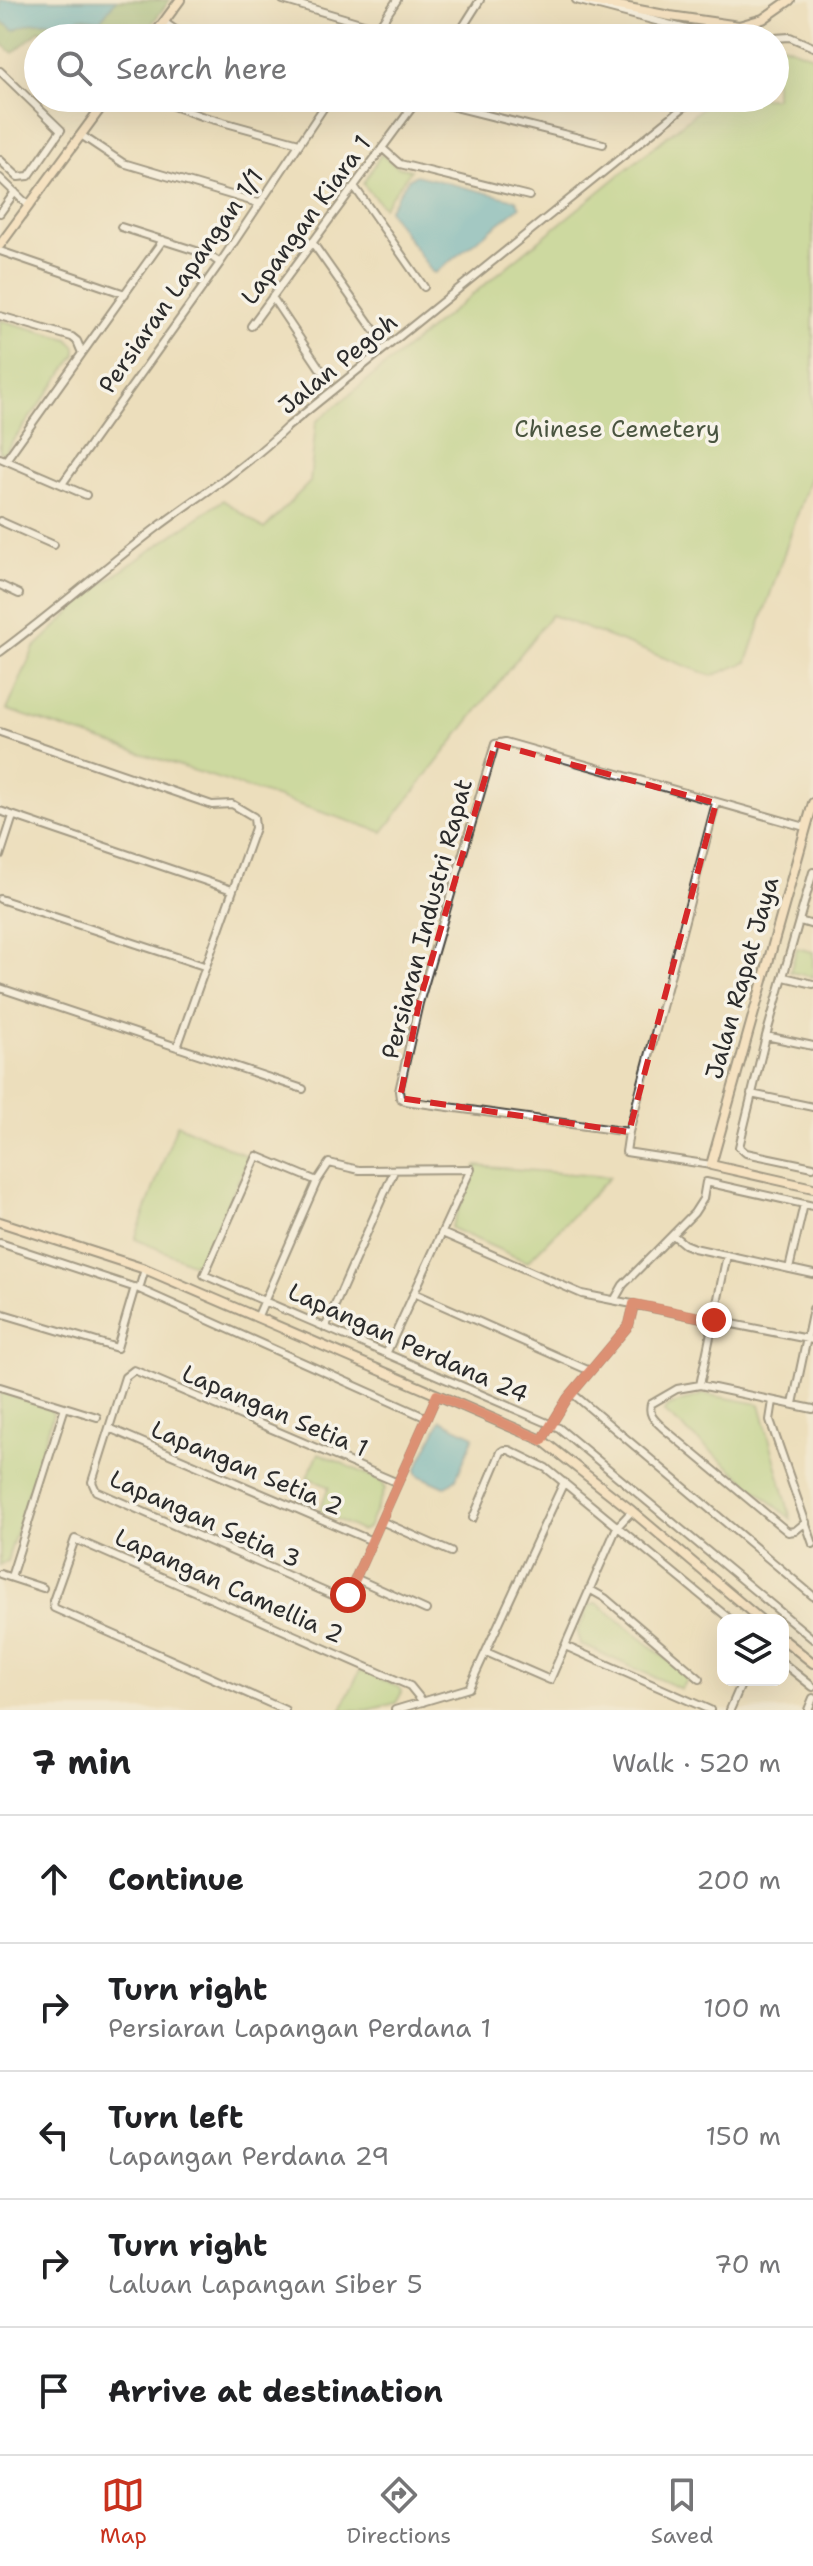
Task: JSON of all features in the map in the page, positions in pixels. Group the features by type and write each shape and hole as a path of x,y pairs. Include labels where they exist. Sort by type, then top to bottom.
{"street":[{"path":"167,24 164,22 180,0"},
{"path":"283,0 364,24"},
{"path":"380,24 397,0"},
{"path":"465,24 480,0"},
{"path":"576,0 668,24"},
{"path":"587,0 720,24"},
{"path":"750,24 790,0"},
{"path":"789,37 813,47"},
{"path":"0,71 24,94"},
{"path":"0,160 18,177 29,176 61,130 42,112"},
{"path":"98,112 0,248 125,294"},
{"path":"190,112 299,143"},
{"name":"Persiaran Lapangan 1/1","path":"62,484 220,263 320,112"},
{"name":"Lapangan Kiara 1","path":"251,326 409,112"},
{"path":"475,112 603,144"},
{"name":"Jalan Pegoh","path":"0,652 56,611 158,527 260,453 286,428 678,112"},
{"path":"81,135 123,163 258,203"},
{"path":"382,148 400,164 529,196"},
{"path":"0,178 28,205"},
{"path":"354,186 424,287"},
{"path":"0,213 15,192"},
{"path":"121,227 209,255 220,263"},
{"path":"86,495 3,459 163,240"},
{"path":"312,242 374,330"},
{"path":"272,297 321,370"},
{"path":"0,316 72,337 82,353"},
{"path":"0,521 54,545"},
{"path":"0,585 19,594"},
{"path":"0,732 212,805 232,804 254,817 255,828 178,1045"},
{"name":"Persiaran Industri Rapat","path":"629,1132 400,1098 419,1003 495,744 505,742 805,827"},
{"path":"716,803 626,1152 711,1165 813,1188"},
{"name":"Jalan Rapat Jaya","path":"711,1165 813,803"},
{"path":"0,811 232,890"},
{"path":"0,856 13,816"},
{"path":"813,872 766,1036 739,1147 741,1151 813,1167"},
{"path":"0,899 204,966"},
{"path":"800,921 813,925"},
{"path":"784,977 813,984"},
{"path":"0,988 303,1089"},
{"path":"766,1036 813,1046"},
{"path":"751,1094 813,1107"},
{"name":"Lapangan Perdana 24","path":"317,1181 257,1156 204,1275 550,1425 582,1446 813,1639"},
{"path":"257,1318 317,1181 329,1163 359,1170 471,1169 387,1352"},
{"path":"325,1328 394,1171"},
{"path":"615,1299 623,1285 699,1206 706,1182 813,1206"},
{"path":"789,1269 804,1204"},
{"path":"0,1222 145,1269 542,1440 754,1614"},
{"path":"442,1233 582,1294 810,1340"},
{"path":"673,1235 694,1248 813,1274"},
{"path":"0,1243 137,1288 427,1418"},
{"path":"700,1385 727,1255"},
{"path":"0,1313 117,1348 145,1269"},
{"path":"414,1293 590,1371"},
{"path":"542,1440 572,1393 629,1325 634,1304"},
{"path":"793,1404 810,1340 813,1309"},
{"name":"Lapangan Setia 1","path":"109,1428 127,1373 138,1371 398,1483"},
{"path":"806,1522 795,1531 788,1532 651,1417 651,1404 677,1389 700,1385 813,1409"},
{"path":"0,1387 97,1417"},
{"path":"572,1393 813,1596"},
{"path":"426,1610 355,1578 437,1395"},
{"path":"773,1401 770,1420 813,1544"},
{"path":"11,1577 65,1407"},
{"name":"Lapangan Setia 3","path":"109,1428 92,1486 96,1491 333,1596 348,1595 355,1578"},
{"name":"Lapangan Setia 2","path":"109,1428 372,1541"},
{"path":"473,1518 501,1452 509,1450 546,1468 724,1614"},
{"path":"395,1710 469,1688 564,1482"},
{"path":"486,1652 550,1680 617,1527 632,1511"},
{"path":"381,1521 451,1552"},
{"name":"Lapangan Camellia 2","path":"285,1710 54,1608 53,1601 73,1542 79,1539 410,1686 423,1702"},
{"path":"0,1574 43,1588"},
{"path":"589,1589 605,1598 700,1679"},
{"path":"789,1644 813,1663"},
{"path":"565,1646 710,1710"},
{"path":"789,1668 813,1687"},
{"path":"730,1710 740,1686"},
{"path":"808,1710 813,1698"}],"highlighted area":[{"path":"495,744 716,803 629,1132 400,1098 419,1003"}],"green space":[{"path":"116,0 170,0 152,24 70,24 81,17 100,20"},
{"path":"0,20 14,30 24,26 24,44 13,53 0,42"},
{"path":"40,22 63,24 28,24"},
{"name":"Chinese Cemetery","path":"789,47 813,56 813,469 747,662 712,676 551,615 383,832 7,710 34,648 94,590 223,500 264,529 310,482 316,422 697,112 789,112"},
{"path":"381,154 398,167 411,170 383,207 363,184"},
{"path":"0,320 68,339 76,347 76,355 4,453 0,452"},
{"path":"797,948 813,952 813,977 790,972"},
{"path":"177,1124 249,1157 202,1259 196,1265 135,1239"},
{"path":"476,1166 610,1177 527,1262 451,1228"},
{"path":"0,1392 49,1407 53,1414 7,1561 0,1566"},
{"path":"704,1394 760,1404 791,1519 664,1412 669,1406"},
{"path":"319,1453 382,1481 385,1489 368,1528 361,1531 319,1511 329,1487 307,1477"},
{"path":"597,1603 688,1676 681,1689 580,1644 577,1632 589,1606"},
{"path":"360,1670 398,1687 402,1692 396,1703 368,1710 341,1710"}],"water":[{"path":"0,0 116,0 100,20 81,17 70,24 40,22 24,24 14,30 0,20"},
{"path":"416,175 516,200 520,207 435,273 388,210 408,179"},
{"path":"441,1420 474,1436 456,1479 445,1487 418,1475 416,1470"}],"route":[{"path":"348,1595 437,1395 542,1440 567,1399 629,1325 634,1304 714,1320"}]}
